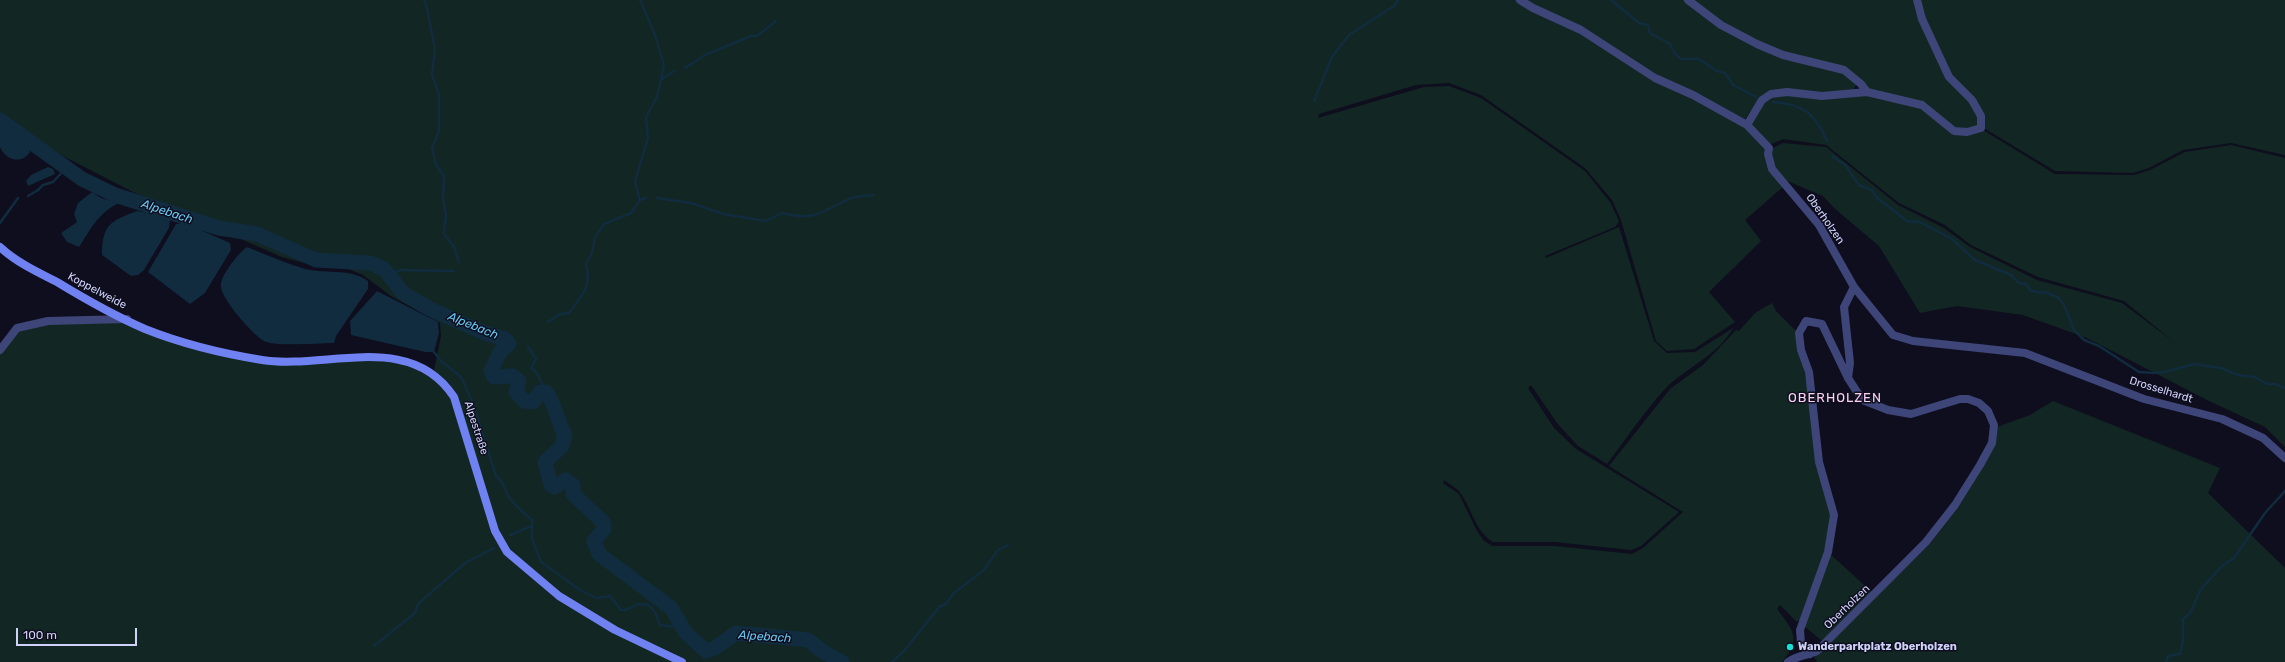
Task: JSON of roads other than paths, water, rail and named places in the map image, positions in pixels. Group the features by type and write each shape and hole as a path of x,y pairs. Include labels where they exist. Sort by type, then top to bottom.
{"main road":[{"name":"Koppelweide","path":"0,248 25,265 127,319"},
{"name":"Alpestraße","path":"127,319 145,329 172,338 264,360 295,361 355,356 403,361 432,373 446,385 454,398 495,531 507,552 559,596 615,630 682,662"}],"street":[{"path":"1520,0 1533,8 1582,30 1655,78 1694,95 1747,125 1762,100 1771,94 1787,92 1822,96 1866,92 1922,105 1954,131 1967,132 1981,128 1981,116 1972,100 1949,77 1922,19 1917,0"},
{"path":"1688,0 1721,25 1757,44 1783,55 1844,70 1861,84 1866,92"},
{"name":"Oberholzen","path":"1747,125 1769,148 1768,154 1772,169 1819,224 1854,287 1892,335 1913,341 2025,353"},
{"path":"1848,378 1850,363 1844,307 1854,287"},
{"name":"Koppelweide","path":"0,350 17,328 48,320 127,319"},
{"name":"Oberholzen","path":"1806,321 1822,324 1848,378 1865,401 1888,410 1904,414 1918,414 1960,399 1968,399 1979,404 1988,411 1994,425 1992,443 1980,464 1955,505 1926,542 1838,631 1817,651 1810,654 1801,644 1800,630 1828,552 1834,515 1819,462 1809,372 1801,350 1799,333 1806,321"},
{"name":"Drosselhardt","path":"2025,353 2144,398 2222,419 2263,438 2285,458"},
{"path":"1788,662 1796,656 1810,654"},
{"path":"1805,662 1810,654"}],"water":[{"path":"0,127 29,149 30,152 27,156 18,160 10,158 2,151 0,147"},
{"path":"48,167 53,169 55,174 28,186 26,181 31,175"},
{"path":"92,192 101,198 119,203 100,217 79,247 67,242 61,233 77,222 74,214 78,203"},
{"path":"137,211 165,216 170,220 169,228 144,270 138,275 131,276 102,255 102,245 106,231 114,221"},
{"path":"185,223 230,243 231,250 205,293 190,304 148,272 176,224"},
{"path":"247,247 302,268 353,274 368,281 368,289 336,336 334,343 270,343 259,337 237,315 225,297 221,284 224,275 231,264"},
{"path":"377,291 438,322 439,333 434,352 425,352 351,335 350,321"}],"waterway":[{"path":"424,0 435,49 432,75 439,95 439,131 432,148 436,165 444,176 443,198 446,215 444,234 454,247 459,262"},
{"path":"548,322 560,314 569,313 585,291 588,279 586,264 592,253 595,237 604,224 631,213 640,200 635,181 648,138 646,117 657,97 664,65 655,35 640,0"},
{"path":"1314,101 1332,57 1349,35 1394,6 1398,0"},
{"path":"1611,0 1639,23 1648,25 1650,33 1670,44 1675,54 1681,59 1699,59 1717,71 1725,73 1733,85 1756,97"},
{"path":"685,68 705,55 751,36 757,36 776,21"},
{"path":"662,79 674,71"},
{"path":"1773,102 1792,105 1807,112 1818,123 1827,141"},
{"name":"Alpebach","path":"0,120 82,179 115,195 219,228 257,234 316,260 370,263 384,269 403,293 430,309 482,332 505,339 509,344 500,352 491,371 494,377 513,376 519,381 516,392 524,401 533,402 540,392 546,392 549,396 565,435 562,446 545,462 551,485 555,487 566,480 573,485 573,494 603,522 604,529 594,541 599,554 671,608 686,633 706,651 715,648 736,633 808,640 822,651 842,662"},
{"path":"1832,156 1845,165 1859,185 1872,190 1876,197 1907,221 1920,222 1952,239 1975,260 2011,275 2019,283 2026,284 2030,290 2040,293 2046,292 2059,298 2064,305 2074,330 2084,340 2099,346 2139,372 2165,372 2194,364 2221,368 2238,375 2255,377 2267,384 2275,384 2285,388"},
{"path":"28,196 43,185 53,182 66,168"},
{"path":"657,198 691,203 723,214 766,221 782,213 803,216 812,215 852,198 873,195"},
{"path":"0,223 18,198"},
{"path":"640,200 646,198"},
{"path":"390,275 401,270 454,271"},
{"path":"528,347 536,359 531,368 537,373 546,392"},
{"path":"434,352 441,361 461,377 472,401 496,476 503,484 511,500 532,520 532,539 541,562 580,590 596,598 610,596 621,610 626,610 638,604 649,605 656,614 660,625 683,628"},
{"path":"2166,662 2168,656 2180,654 2183,642 2183,619 2190,613 2201,589 2222,566 2234,558 2265,513 2285,491"},
{"path":"510,535 532,526"},
{"path":"892,662 905,650 939,607 946,604 954,593 984,570 998,550 1008,545"},
{"path":"374,646 415,613 418,604 465,563 494,548"}],"place":[{"name":"Wanderparkplatz Oberholzen","path":"1790,647"}],"district":[{"name":"OBERHOLZEN","path":"1835,398"}]}
